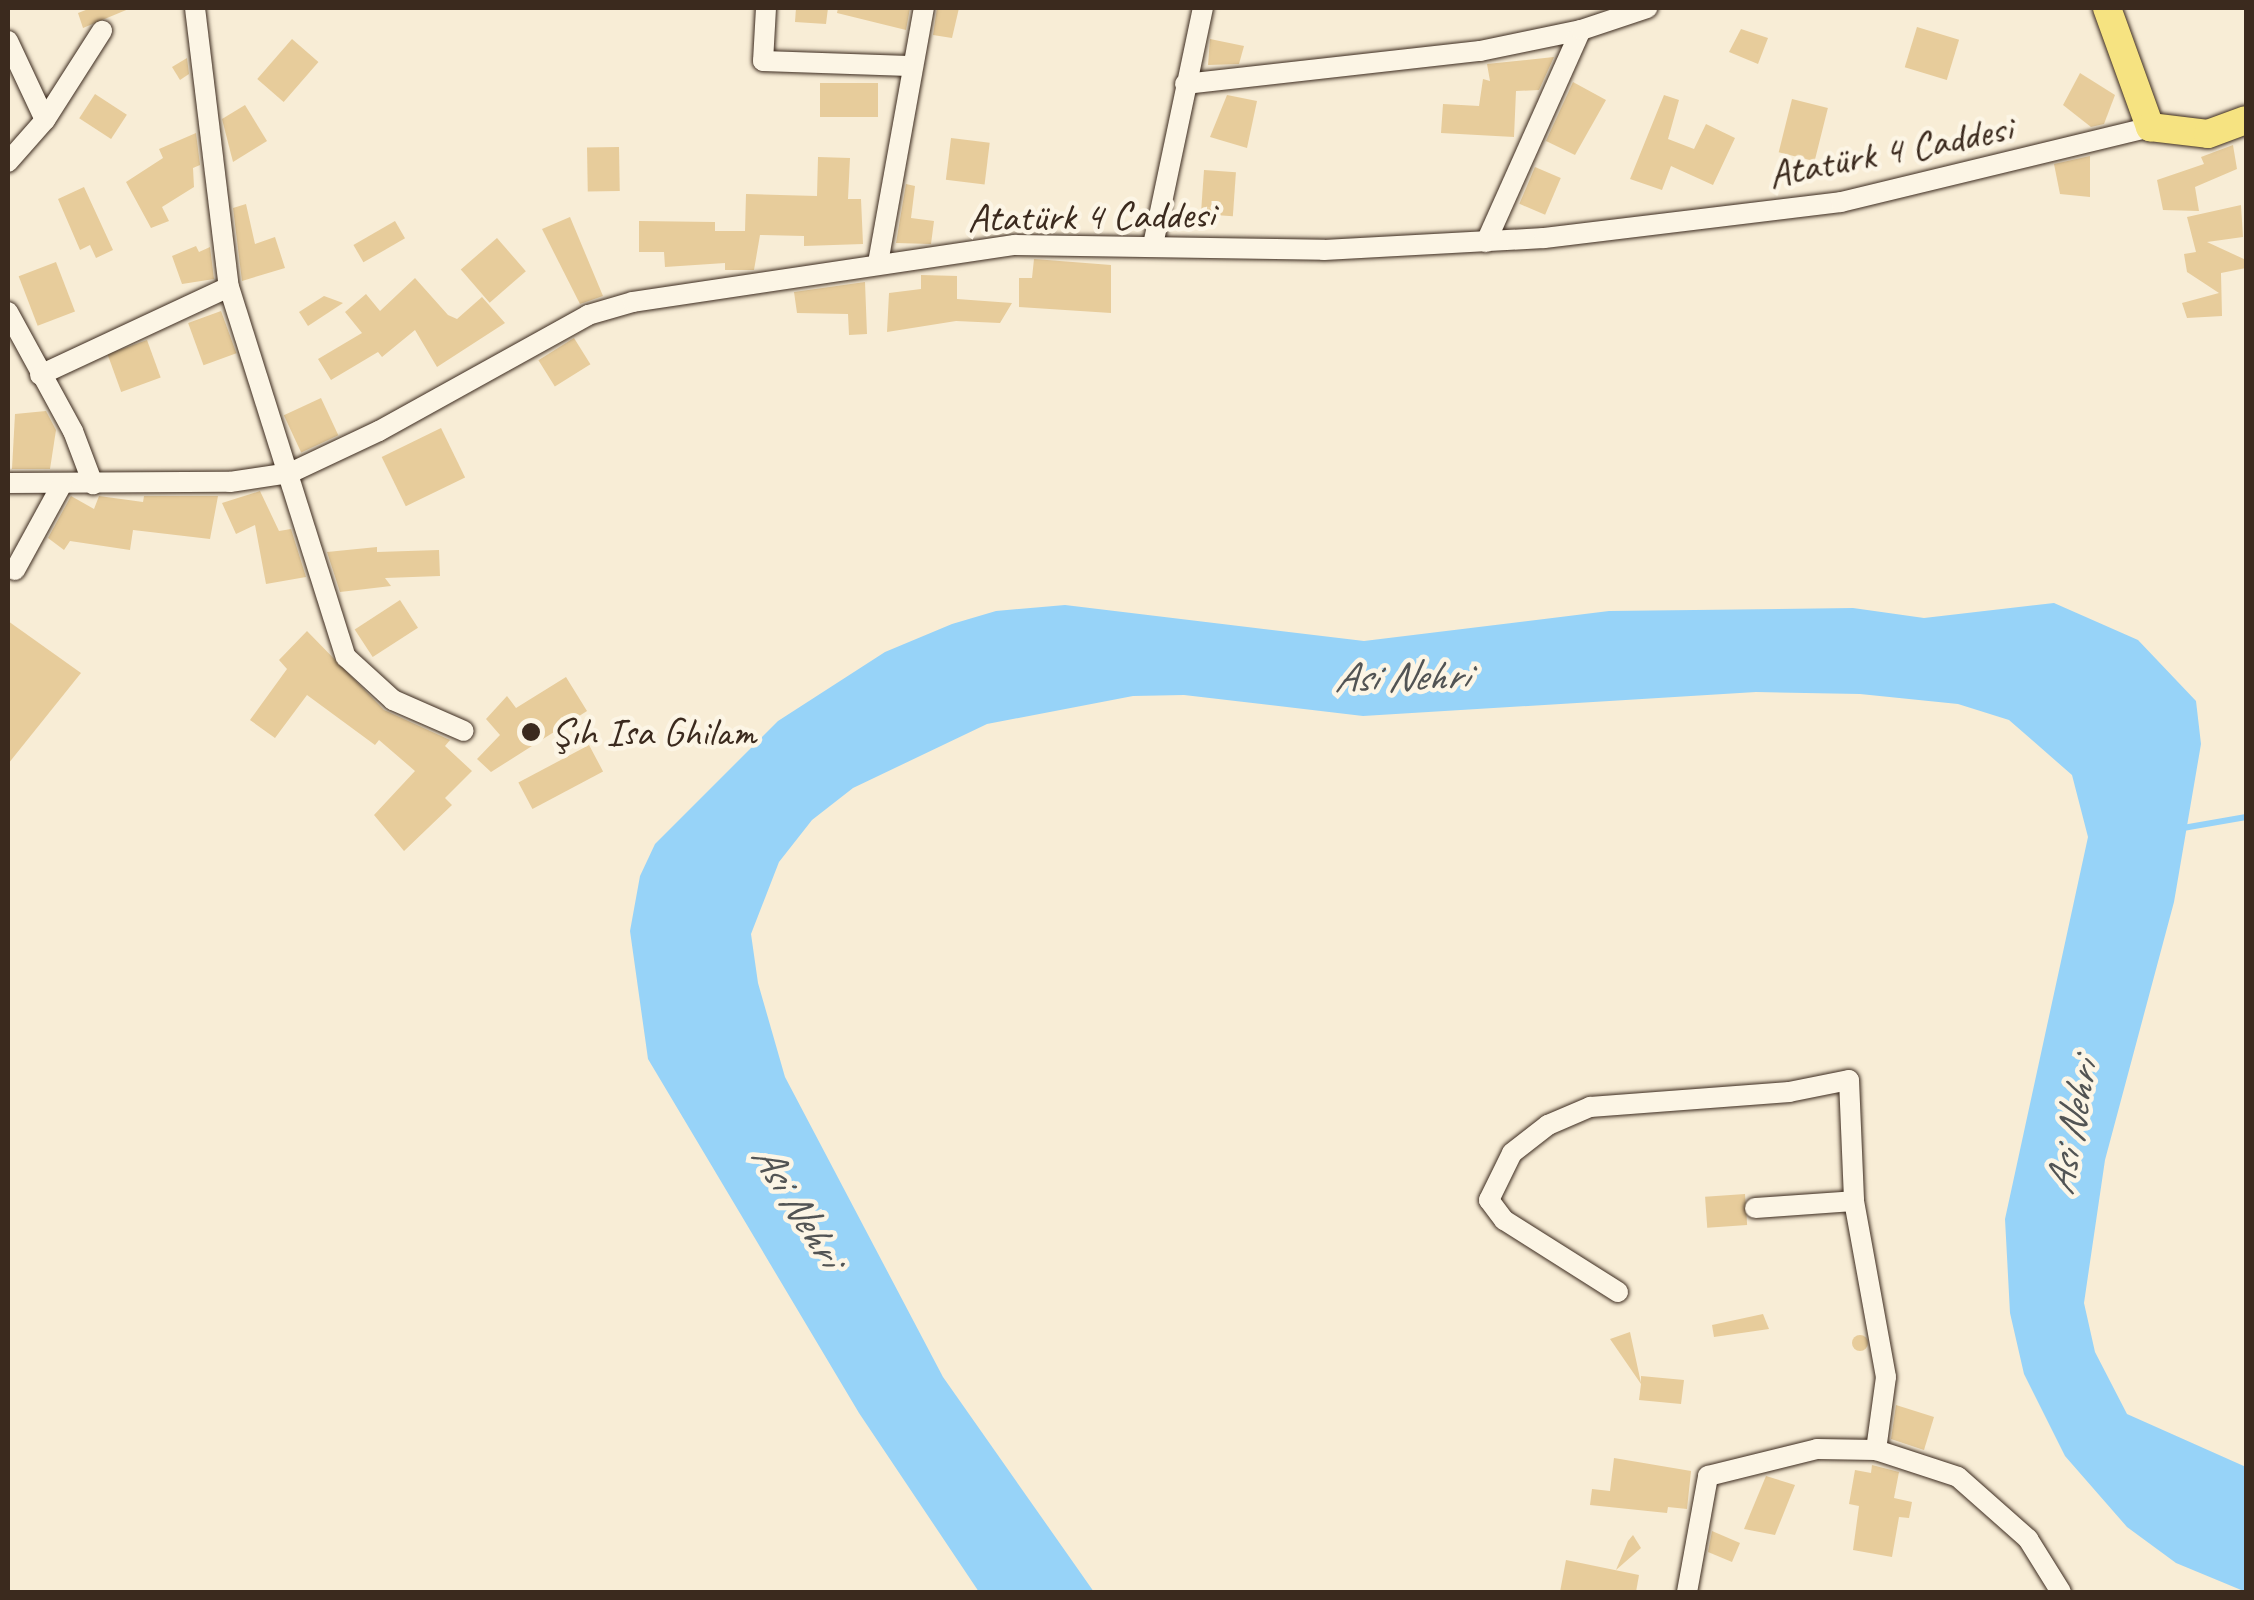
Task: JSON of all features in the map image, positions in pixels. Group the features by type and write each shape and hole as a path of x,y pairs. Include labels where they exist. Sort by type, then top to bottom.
{"main road":[{"path":"2107,8 2150,127 2208,134 2246,120"}],"street":[{"path":"194,8 228,287 346,657 393,700 464,731"},
{"path":"766,8 763,61 909,66"},
{"path":"878,262 909,66 924,8"},
{"path":"1153,245 1203,8"},
{"path":"1185,84 1480,51 1581,30 1648,8"},
{"path":"1486,242 1581,30"},
{"path":"8,162 45,120 102,31"},
{"path":"8,41 45,120"},
{"name":"Atatürk 4 Caddesi","path":"8,483 230,482 290,473 600,311 878,262 1015,245 1324,250 1486,242 1841,202 2150,127"},
{"path":"40,374 228,287"},
{"path":"8,312 93,484"},
{"path":"15,570 62,484"},
{"path":"1618,1292 1504,1220 1488,1200 1512,1153 1548,1125 1590,1107 1789,1092 1849,1080 1854,1201 1886,1377 1876,1450"},
{"path":"1756,1208 1854,1201"},
{"path":"1687,1592 1708,1476 1818,1449 1876,1450 1958,1478 1995,1503 2028,1539 2061,1592"}],"water":[{"name":"Asi Nehri","path":"2054,603 2138,640 2196,701 2201,744 2174,902 2105,1160 2084,1303 2095,1352 2127,1414 2246,1467 2246,1592 2176,1563 2127,1527 2065,1456 2024,1374 2010,1313 2005,1219 2088,837 2072,775 2009,720 1958,704 1860,694 1756,692 1363,716 1184,695 1133,696 987,724 853,788 812,820 779,862 751,934 758,983 785,1077 943,1377 1094,1592 979,1592 859,1413 648,1059 630,931 640,876 655,844 778,721 885,652 952,624 996,611 1065,605 1364,641 1609,611 1853,608 1924,618"}],"building":[{"path":"91,8 131,8 83,28 78,13"},
{"path":"796,8 828,8 826,24 795,22"},
{"path":"838,8 910,8 906,30 837,13"},
{"path":"937,8 959,8 952,38 933,35"},
{"path":"1917,27 1959,40 1947,80 1905,67"},
{"path":"1741,29 1768,38 1758,64 1729,52"},
{"path":"292,39 318,62 284,102 257,79"},
{"path":"1210,39 1244,46 1239,64 1208,65"},
{"path":"1554,57 1539,90 1516,91 1514,137 1441,133 1443,104 1479,106 1483,79 1490,81 1487,64"},
{"path":"187,58 189,74 180,80 172,67"},
{"path":"2080,73 2115,95 2104,124 2091,127 2063,105"},
{"path":"1573,82 1606,100 1575,155 1546,141"},
{"path":"820,83 878,83 878,117 820,117"},
{"path":"95,94 127,115 111,139 79,118"},
{"path":"1227,95 1257,101 1247,148 1210,137"},
{"path":"1664,95 1679,100 1668,139 1694,149 1706,124 1735,138 1713,185 1671,166 1662,190 1630,179"},
{"path":"1792,99 1828,108 1815,161 1779,152"},
{"path":"245,105 267,141 233,162 222,119"},
{"path":"196,133 200,165 193,168 194,187 162,207 169,221 151,228 126,182 163,158 159,149"},
{"path":"951,138 990,143 985,184 946,180"},
{"path":"2233,145 2237,169 2195,187 2199,211 2163,210 2157,180 2204,164 2201,157"},
{"path":"619,147 620,191 588,192 587,148"},
{"path":"2090,156 2090,197 2060,194 2054,164"},
{"path":"818,157 850,158 848,199 861,199 863,244 804,246 804,236 760,235 754,270 725,270 725,263 665,267 664,252 639,252 639,221 715,222 715,231 745,231 746,194 817,196"},
{"path":"1535,167 1561,178 1545,215 1519,204"},
{"path":"1204,170 1236,172 1233,216 1201,214"},
{"path":"906,184 915,186 911,218 934,221 931,244 896,243"},
{"path":"84,187 113,250 96,258 90,245 80,250 58,199"},
{"path":"246,204 255,244 275,237 285,268 242,281 233,208"},
{"path":"2241,205 2243,237 2207,242 2246,260 2246,268 2221,273 2222,316 2187,318 2182,303 2219,293 2187,272 2184,254 2196,252 2187,217"},
{"path":"570,217 603,296 580,304 542,229"},
{"path":"395,221 405,238 363,262 353,245"},
{"path":"497,238 526,271 490,303 461,269"},
{"path":"196,246 199,252 210,247 214,279 182,284 172,256"},
{"path":"1034,259 1111,265 1111,313 1019,307 1019,278 1032,278"},
{"path":"56,262 75,311 38,326 19,276"},
{"path":"921,275 957,276 957,299 1012,303 1000,323 956,321 887,332 889,293 921,289"},
{"path":"415,278 448,315 457,319 482,297 505,323 437,367 415,330 382,357 378,352 331,380 318,359 362,333 345,312 366,294 380,311"},
{"path":"865,282 867,334 849,335 848,314 797,313 794,292"},
{"path":"324,296 343,303 308,326 299,312"},
{"path":"221,311 236,353 204,365 188,323"},
{"path":"574,338 590,364 555,387 538,360"},
{"path":"147,340 161,378 121,392 108,354"},
{"path":"321,398 338,435 301,452 284,415"},
{"path":"46,411 56,430 50,469 12,469 15,414"},
{"path":"441,428 465,477 406,506 382,457"},
{"path":"260,491 279,531 291,529 306,577 266,584 255,525 236,534 222,503"},
{"path":"71,496 94,509 99,496 143,502 144,496 218,496 210,539 133,530 130,550 70,541 64,550 48,538"},
{"path":"377,547 377,552 439,550 440,576 385,578 391,586 340,592 327,552"},
{"path":"400,600 418,628 373,657 355,629"},
{"path":"8,621 81,673 8,764"},
{"path":"307,631 384,710 450,740 445,746 472,771 445,798 452,805 404,851 374,815 415,771 379,740 375,745 307,695 275,738 250,720 287,669 279,660"},
{"path":"566,677 587,711 491,772 477,759 500,735 486,719 507,696 516,708"},
{"path":"589,745 603,771 532,809 518,783"},
{"path":"1745,1194 1747,1225 1707,1228 1705,1197"},
{"path":"1763,1314 1769,1329 1714,1337 1712,1325"},
{"path":"1630,1332 1641,1383 1641,1376 1684,1380 1681,1404 1639,1400 1641,1384 1610,1339"},
{"path":"1860,1335 1868,1343 1860,1351 1852,1343"},
{"path":"1896,1405 1934,1417 1924,1450 1891,1439"},
{"path":"1614,1458 1691,1471 1687,1509 1668,1507 1667,1513 1590,1505 1592,1489 1610,1491"},
{"path":"1872,1465 1899,1472 1894,1498 1912,1502 1909,1518 1899,1517 1892,1557 1853,1550 1859,1506 1849,1504 1855,1470 1871,1473"},
{"path":"1766,1476 1795,1485 1775,1535 1744,1529"},
{"path":"1712,1531 1740,1543 1732,1562 1708,1552"},
{"path":"1633,1535 1641,1548 1616,1570 1628,1541"},
{"path":"1566,1560 1639,1575 1636,1592 1560,1592"}],"waterway":[{"path":"2183,828 2246,817"}],"place":[{"name":"Şıh Isa Ghilam","path":"531,732"}]}
